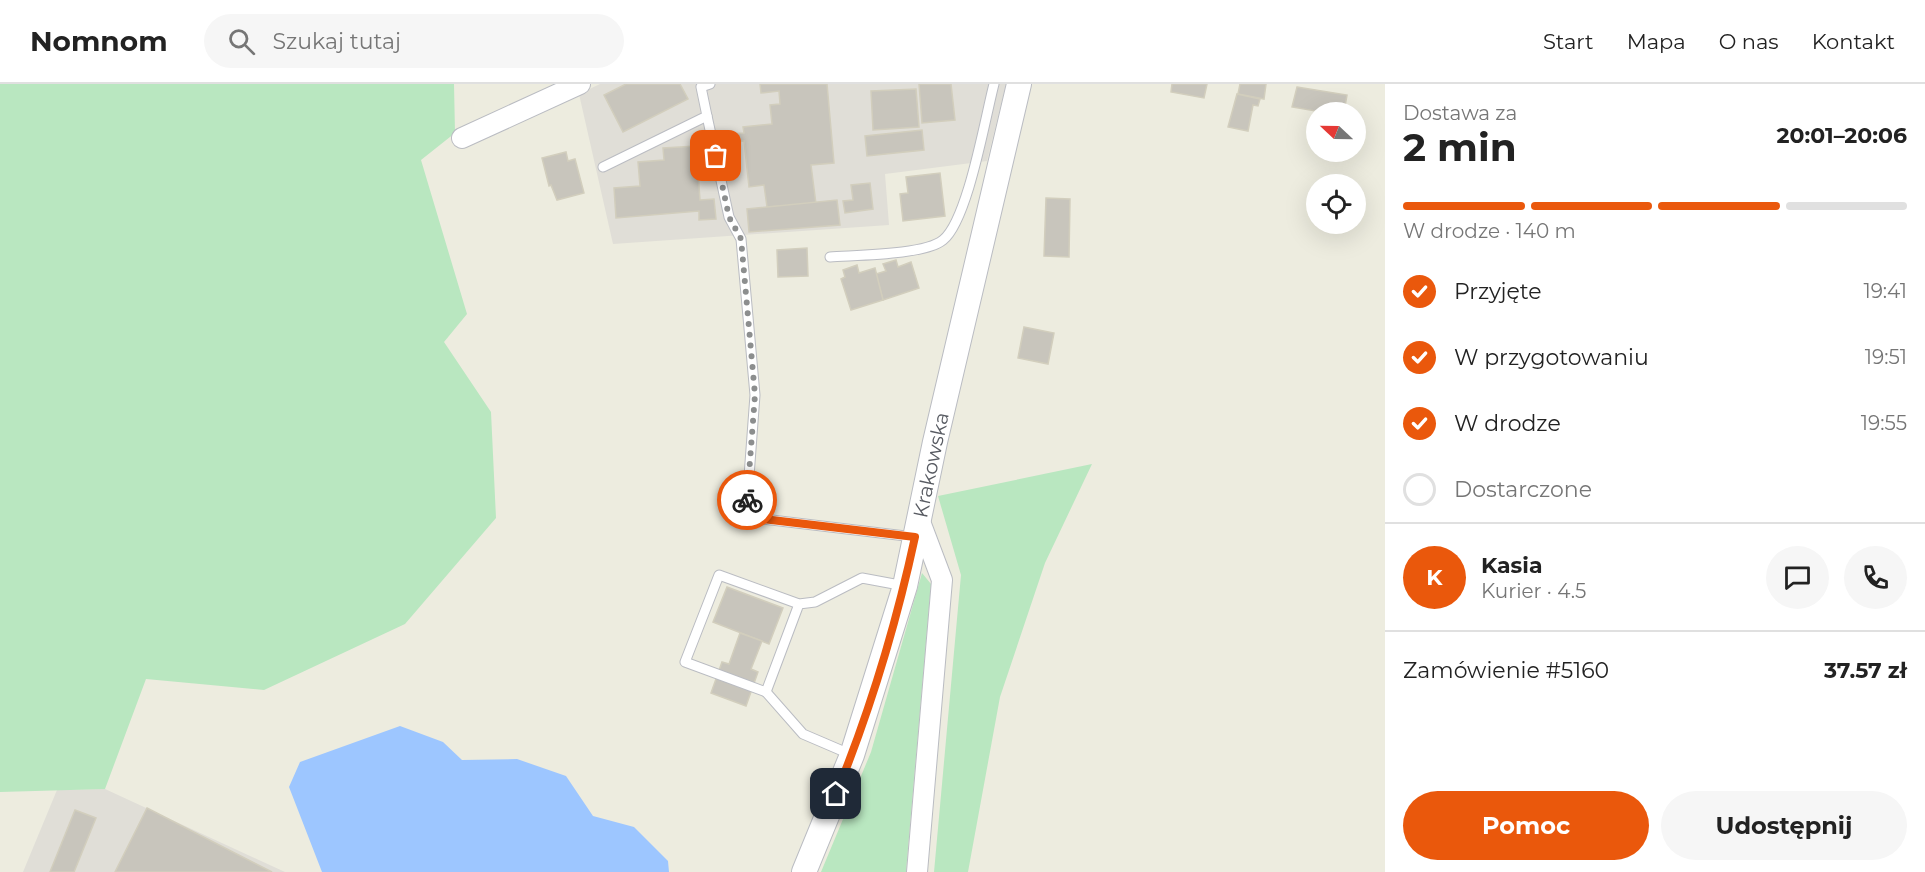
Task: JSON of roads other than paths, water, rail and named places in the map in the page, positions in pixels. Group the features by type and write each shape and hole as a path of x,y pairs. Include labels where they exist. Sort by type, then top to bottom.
{"street":[{"path":"462,138 580,84"},
{"name":"Krakowska","path":"804,872 852,754 905,586 1019,84"},
{"path":"917,528 942,580 917,872"}],"lane":[{"path":"710,84 701,87 729,217 741,239 755,395 746,517 917,528"},
{"path":"830,257 918,250 944,240 963,210 994,84"},
{"path":"603,167 707,116"},
{"path":"852,754 803,734 766,692 685,662 719,575 799,604 815,602 861,578 905,586"},
{"path":"766,692 799,604"}],"water":[{"path":"400,726 443,742 462,760 517,759 566,776 593,816 634,827 668,861 669,872 322,872 289,787 300,762"}]}
